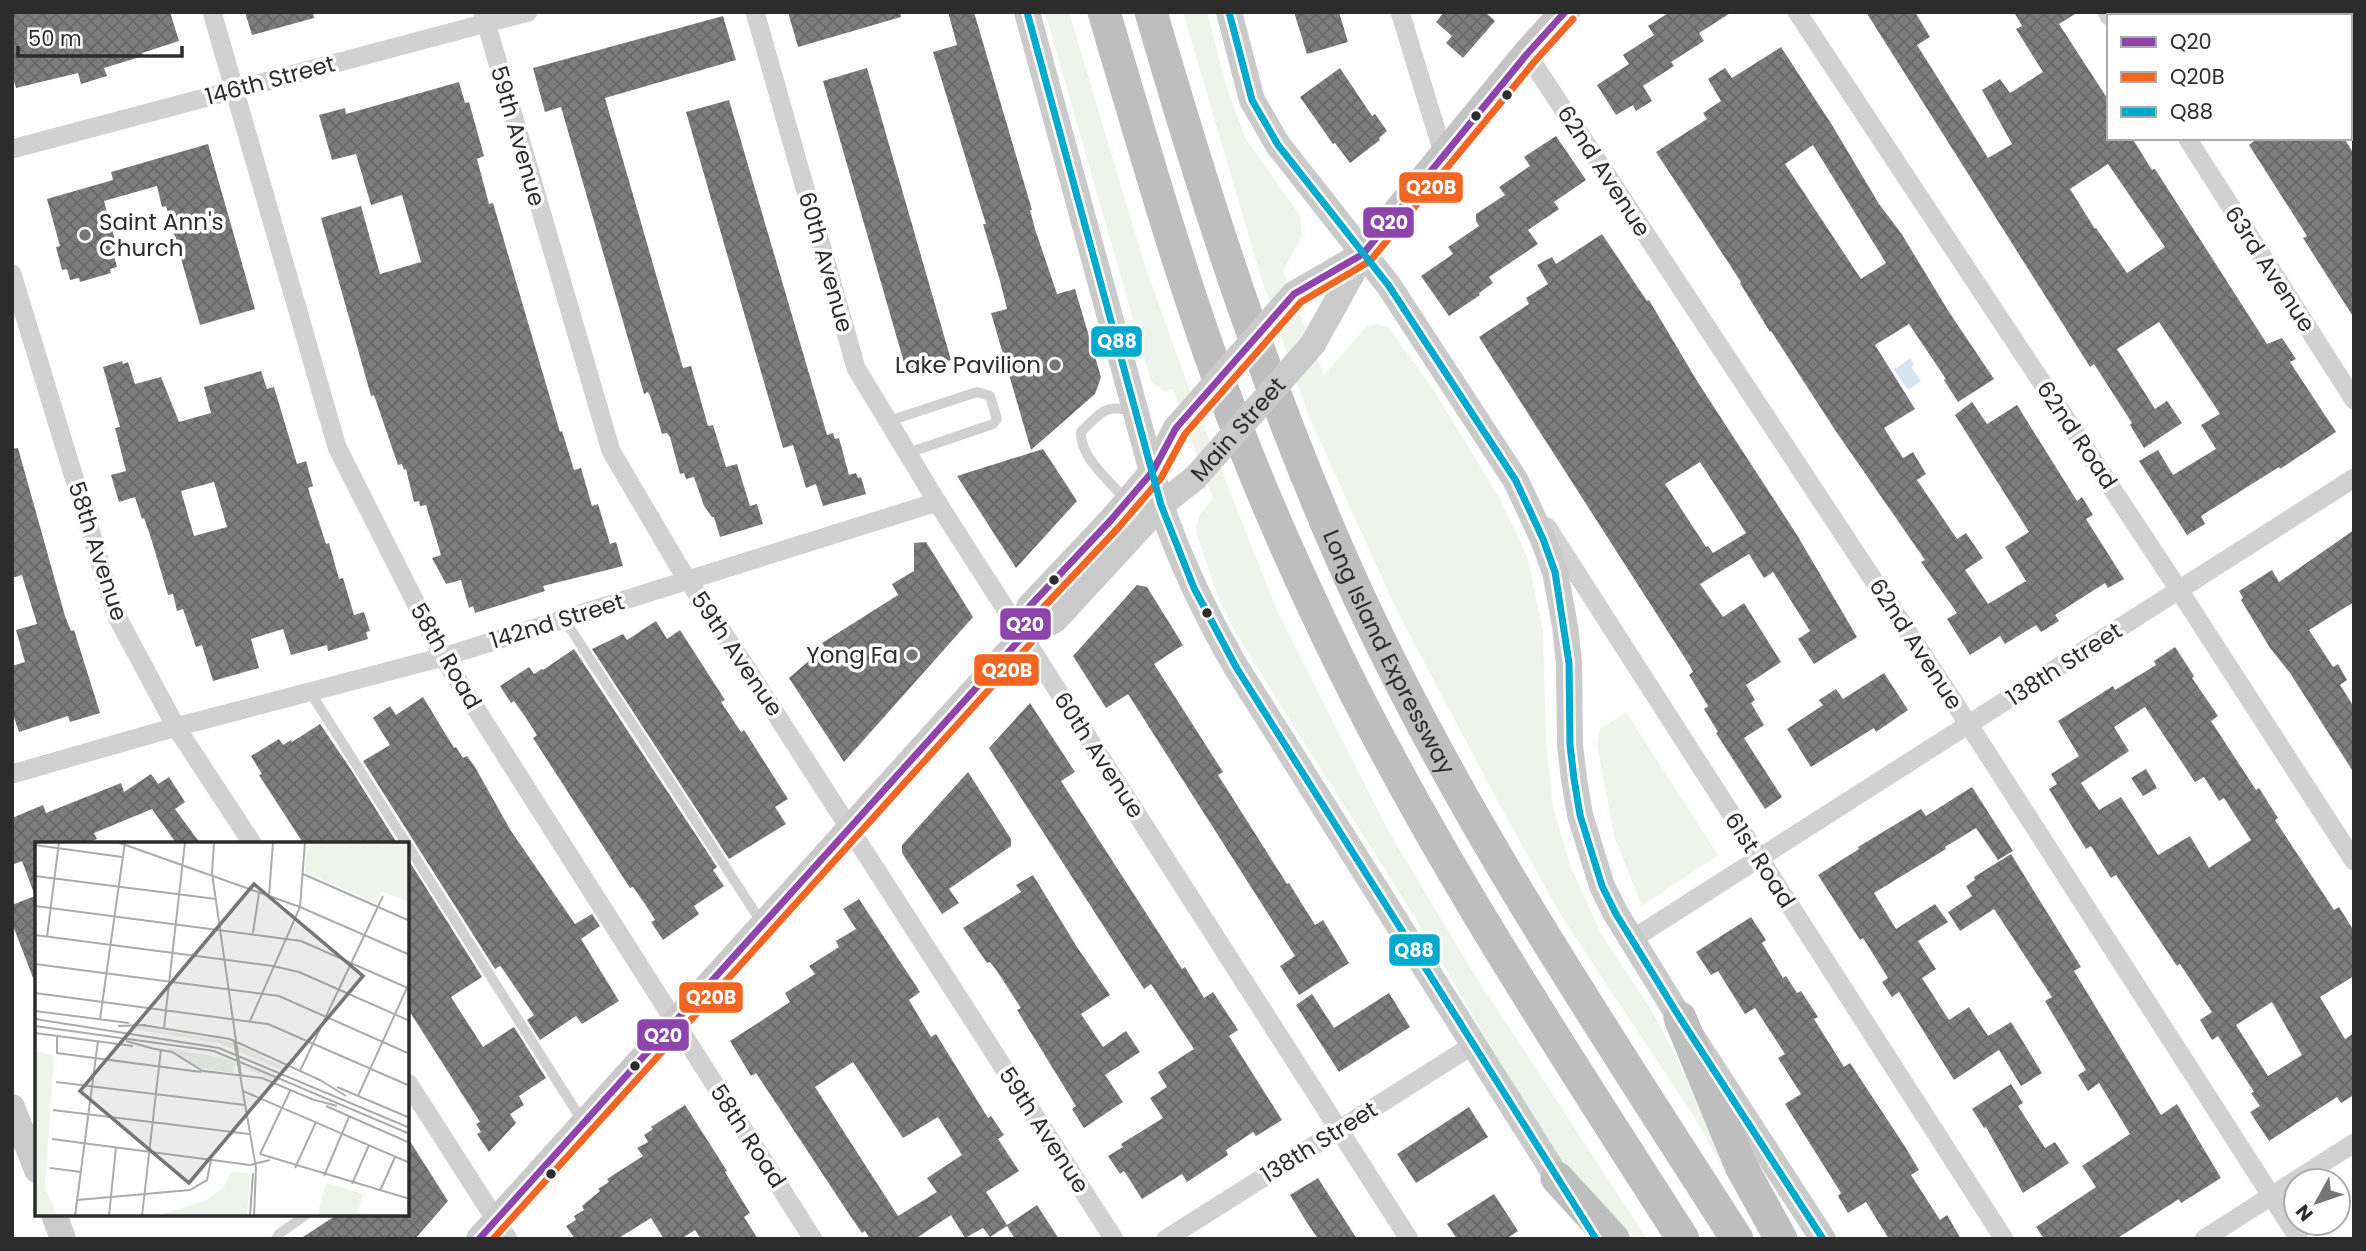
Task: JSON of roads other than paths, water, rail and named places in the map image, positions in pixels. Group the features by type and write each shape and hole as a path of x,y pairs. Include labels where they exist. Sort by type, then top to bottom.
{"highway":[{"name":"Long Island Expressway","path":"1104,12 1155,186 1209,351 1262,487 1325,630 1396,771 1474,909 1683,1239"},
{"name":"Long Island Expressway","path":"1151,12 1217,236 1242,309 1317,501 1371,622 1418,716 1494,854 1737,1239"},
{"path":"1680,1018 1741,1166 1781,1239"},
{"path":"1557,1178 1613,1239"}],"main road":[{"path":"1027,12 1161,505 1199,599 1236,667 1596,1239"},
{"path":"1229,12 1252,100 1278,145 1390,286 1516,481 1555,572 1569,663 1570,745 1580,815 1602,886 1631,940 1823,1239"},
{"name":"Main Street","path":"494,1233 583,1122 1023,636 1055,620 1161,505 1195,478 1313,344 1363,254 1527,54 1565,12"},
{"name":"Main Street","path":"1023,636 1030,607 1153,471 1176,428 1294,294 1363,254"},
{"path":"12,1107 35,1164"},
{"path":"55,1216 63,1239"}],"street":[{"name":"58th Road","path":"212,12 337,447 443,657 813,1239"},
{"name":"146th Street","path":"12,149 484,18 527,12"},
{"name":"60th Avenue","path":"754,12 856,368 937,502 1409,1239"},
{"path":"1400,12 1444,156"},
{"name":"62nd Road","path":"1797,12 2179,590 2354,861"},
{"name":"59th Avenue","path":"484,18 611,451 688,581 1114,1239"},
{"name":"62nd Avenue","path":"1527,54 1969,725 2299,1239"},
{"name":"63rd Avenue","path":"2188,140 2354,400"},
{"name":"58th Avenue","path":"12,274 116,615 176,727 251,842"},
{"name":"138th Street","path":"1631,940 2354,478"},
{"name":"61st Road","path":"1516,481 2004,1239"},
{"name":"142nd Street","path":"12,774 176,727 443,657 937,502"},
{"name":"138th Street","path":"1166,1239 1473,1045"},
{"path":"410,1086 494,1233"},
{"path":"2204,1239 2354,1143"}],"lane":[{"path":"889,421 977,392 990,396 997,419 993,424 908,453"},
{"path":"1127,500 1086,454 1081,443 1081,432 1107,408 1119,407 1136,412"},
{"path":"564,619 762,923"},
{"path":"310,692 405,842"},
{"path":"410,850 583,1122"},
{"path":"276,1239 304,1216"}],"water":[{"path":"1910,358 1914,364 1911,367 1921,381 1908,390 1894,370"}],"place":[{"name":"Saint Ann's Church","path":"85,235"},
{"name":"Lake Pavilion","path":"1055,365"},
{"name":"Yong Fa","path":"912,655"}]}
